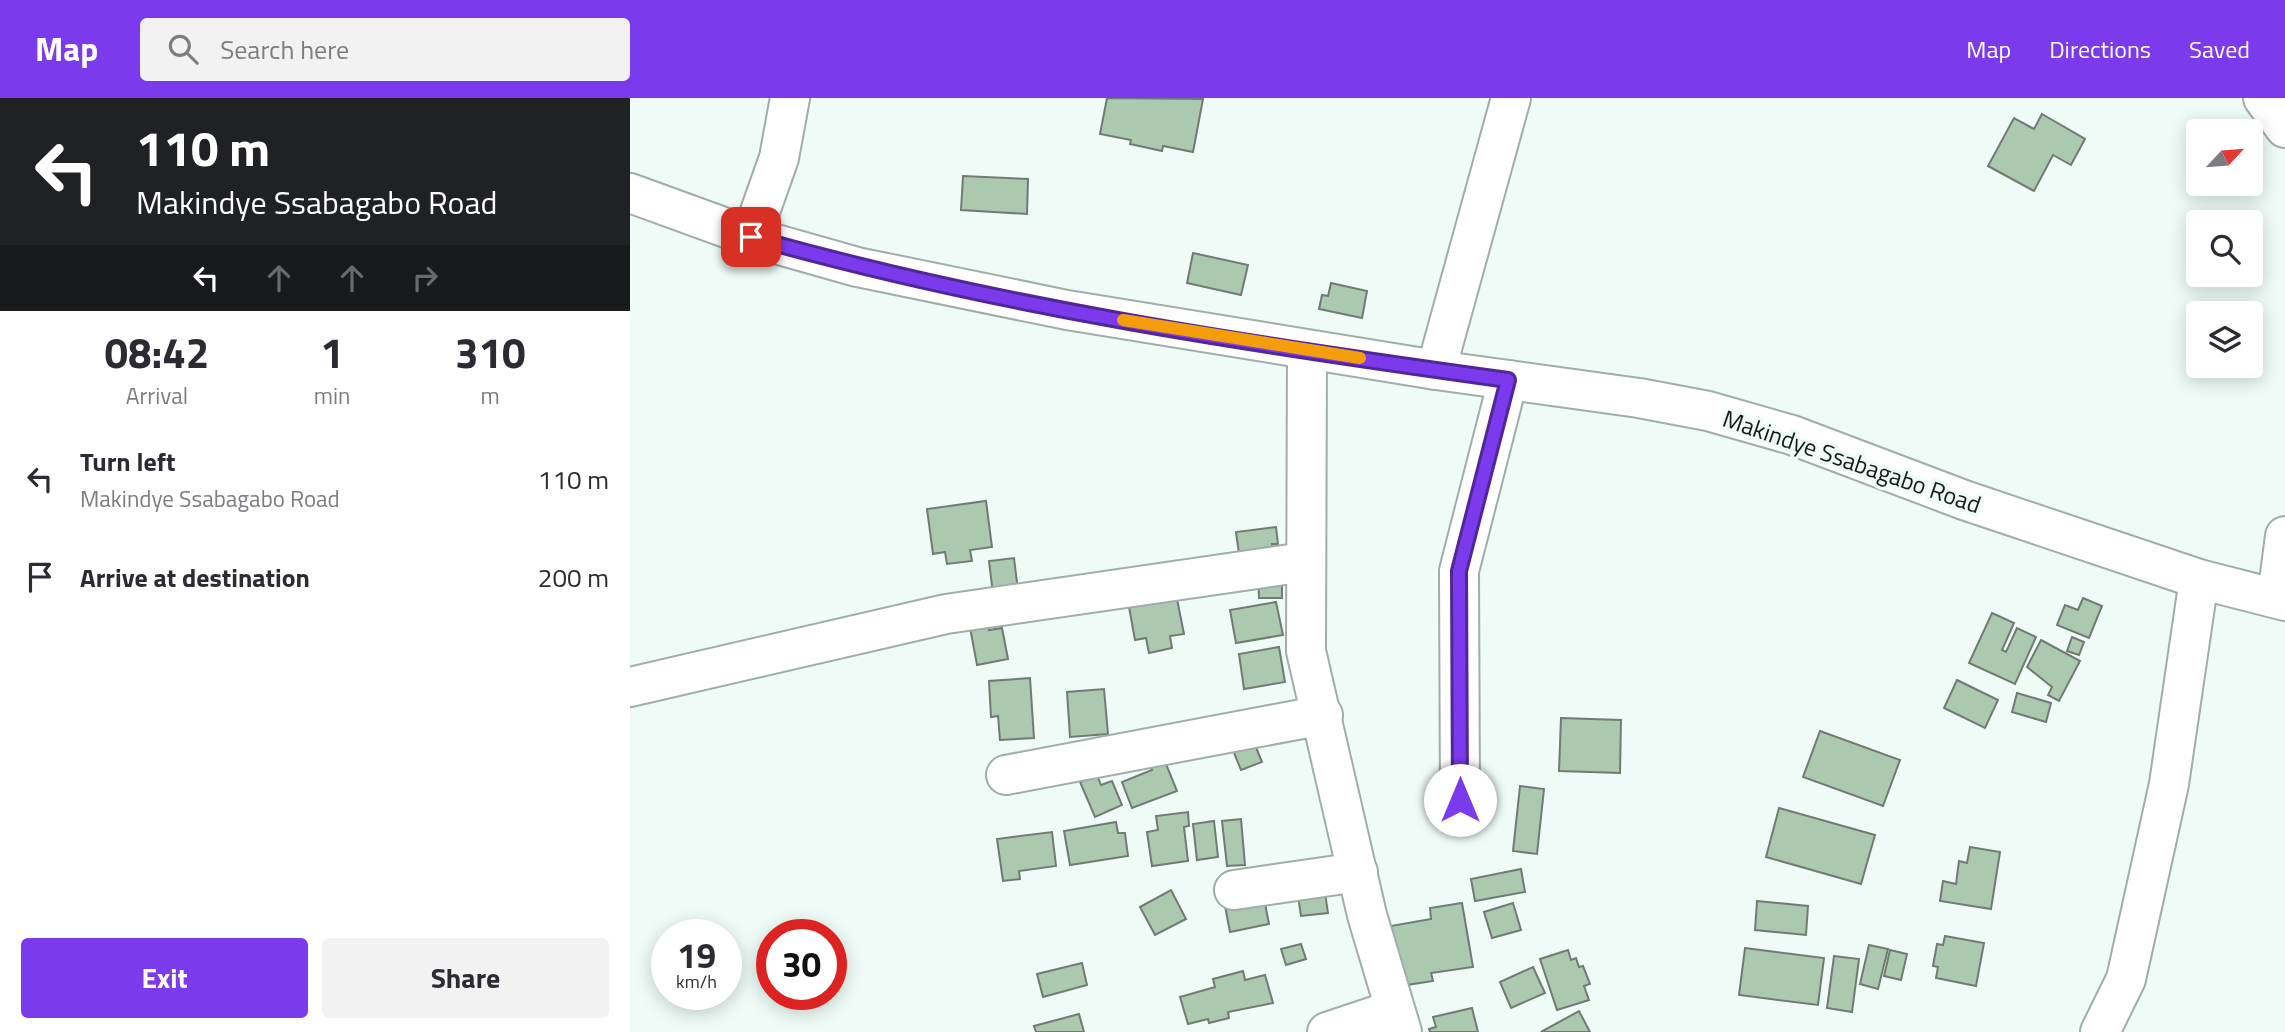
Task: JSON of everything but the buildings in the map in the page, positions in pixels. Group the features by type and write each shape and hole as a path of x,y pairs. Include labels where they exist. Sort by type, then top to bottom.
{"street":[{"path":"751,237 779,158 790,98"},
{"path":"1436,370 1511,98"},
{"path":"2263,98 2285,128"},
{"name":"Makindye Ssabagabo Road","path":"630,194 751,237 857,267 1054,308 1708,411 1791,435 1964,499 2199,579 2281,600"},
{"path":"1307,349 1306,651 1358,872 1398,1021 1327,1032"},
{"path":"1460,800 1459,571 1508,380"},
{"path":"2281,600 2285,536"},
{"path":"630,687 946,614 1305,562"},
{"path":"2100,1032 2126,979 2169,784 2199,579"},
{"path":"1006,775 1323,715"},
{"path":"1234,890 1358,872"}],"slow traffic":[{"path":"1123,320 1360,358"}],"route":[{"path":"751,237 857,267 1067,310 1508,380 1459,571 1460,800"}]}
